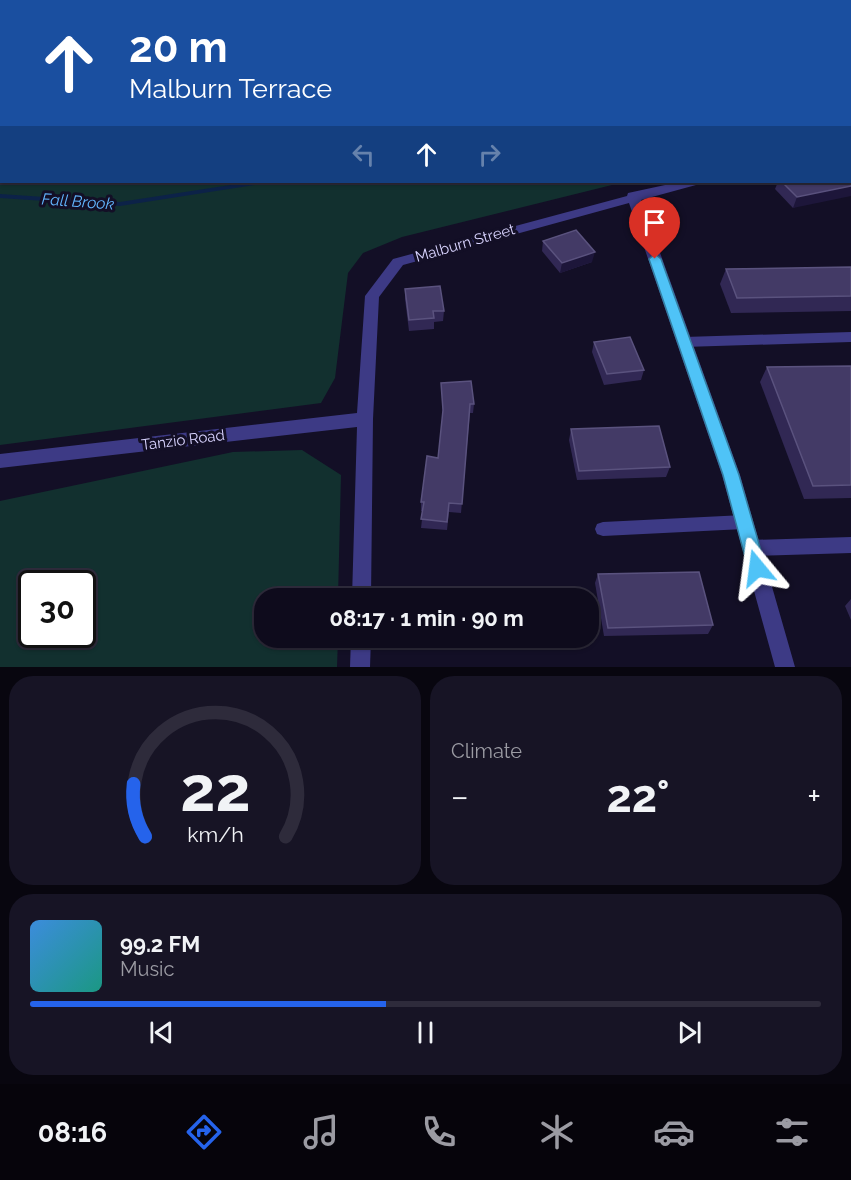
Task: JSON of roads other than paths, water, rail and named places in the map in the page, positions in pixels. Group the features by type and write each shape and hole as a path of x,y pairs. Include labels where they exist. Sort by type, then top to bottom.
{"street":[{"name":"Malburn Street","path":"362,588 365,418 372,296 398,262 633,196 689,183"},
{"path":"633,196 731,475 785,667"},
{"name":"Tanzio Road","path":"0,461 365,418"},
{"path":"360,667 361,648"}],"lane":[{"path":"684,342 851,337"},
{"path":"603,529 744,522"},
{"path":"752,548 851,545"}],"waterway":[{"name":"Fall Brook","path":"0,196 120,204 255,183"}]}
